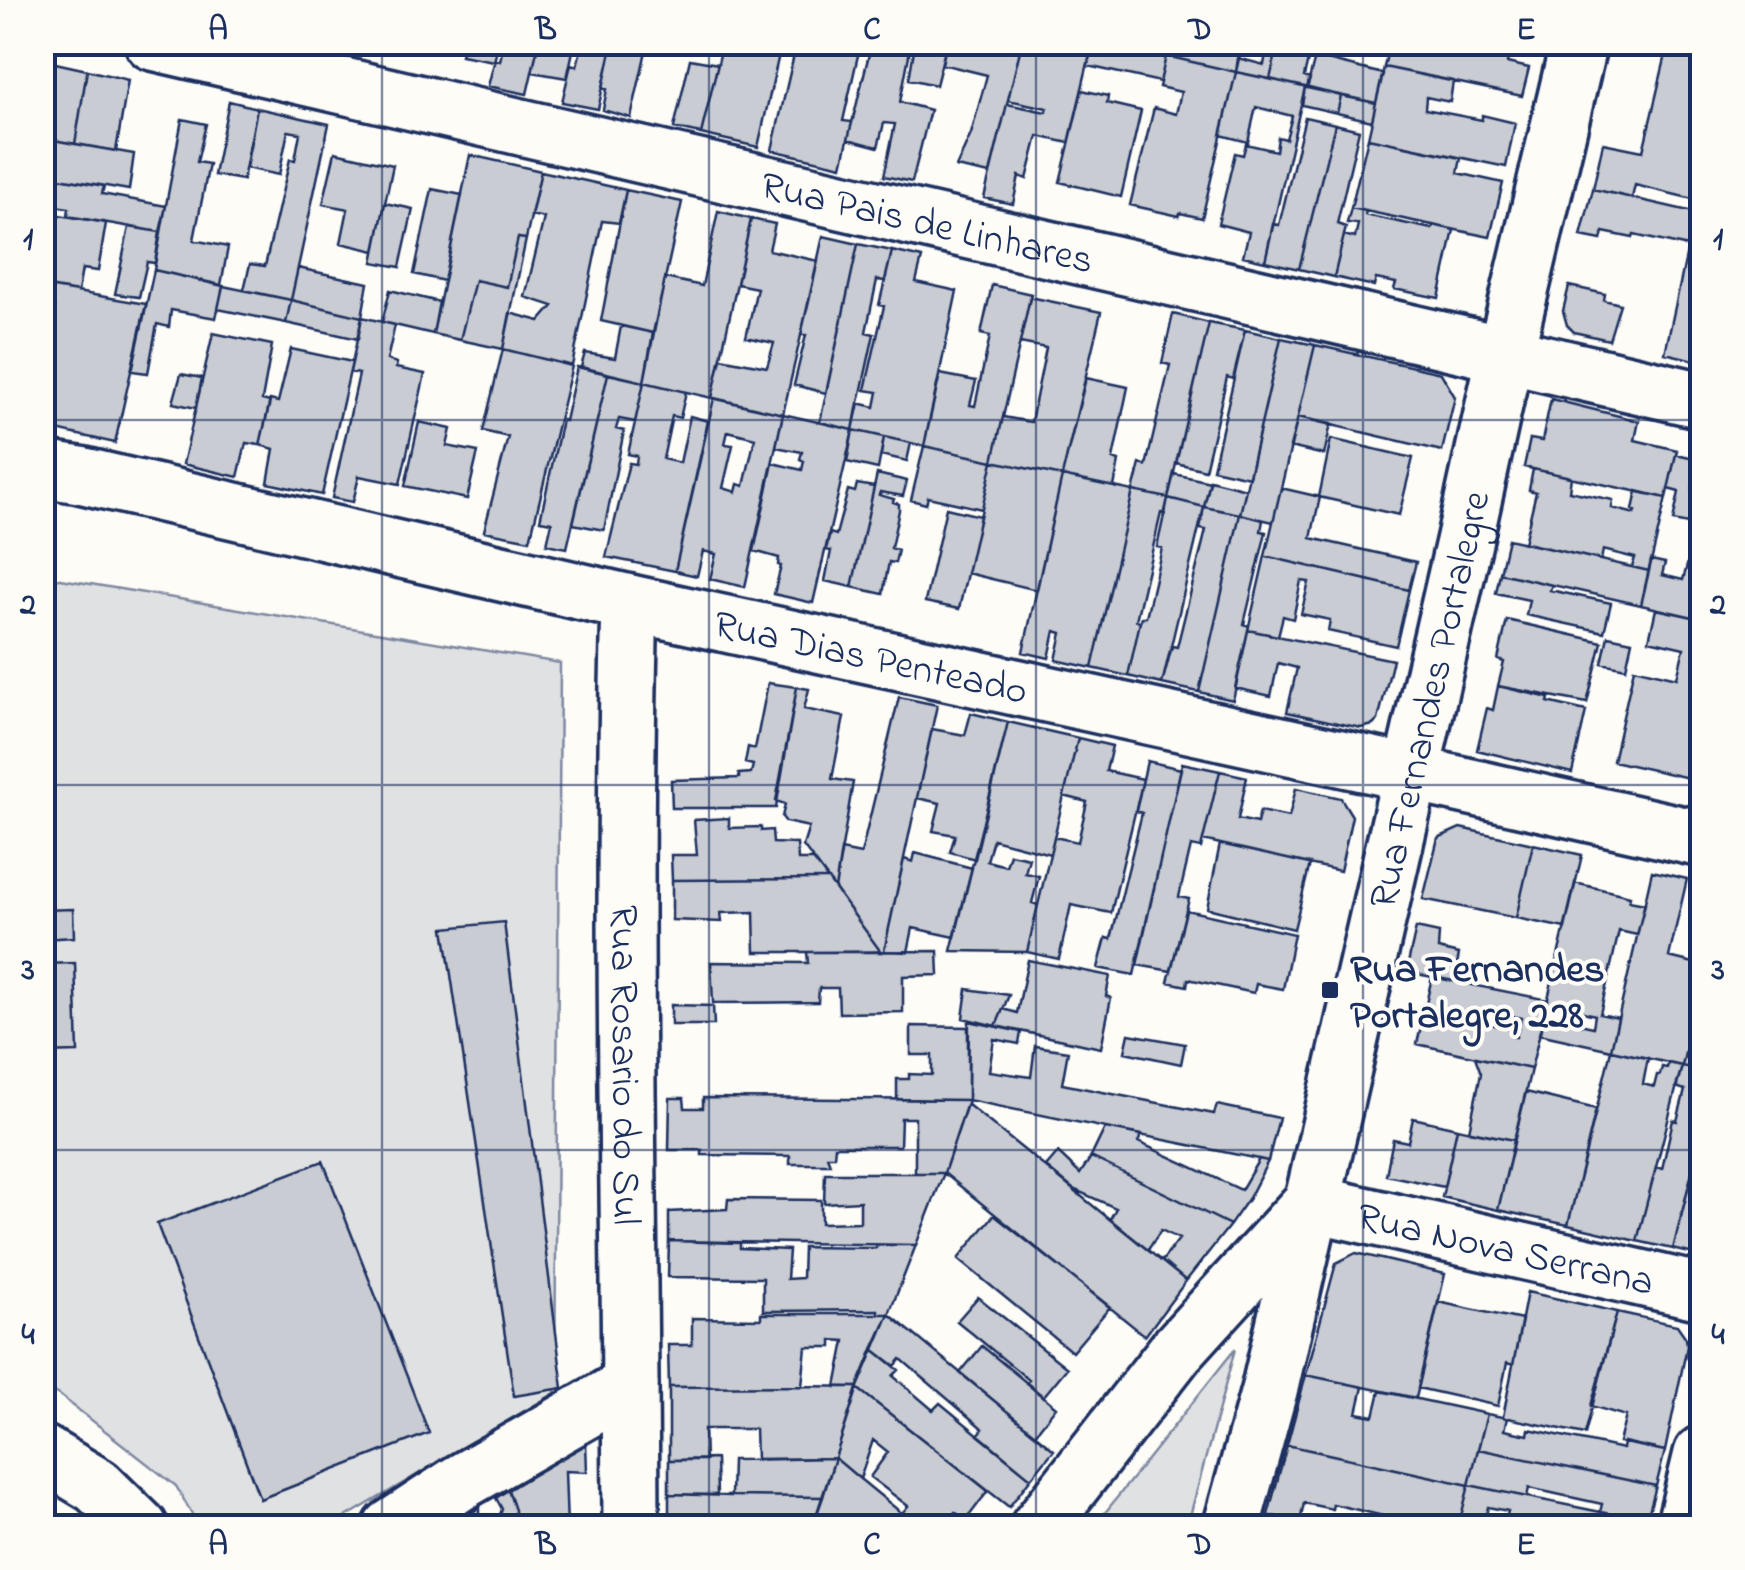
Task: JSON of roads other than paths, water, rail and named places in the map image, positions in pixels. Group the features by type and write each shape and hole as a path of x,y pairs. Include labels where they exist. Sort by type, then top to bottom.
{"street":[{"name":"Rua Pais de Linhares","path":"152,42 1702,400"},
{"name":"Rua Fernandes Portalegre","path":"1231,1528 1270,1387 1504,354 1579,42"},
{"name":"Rua Dias Penteado","path":"42,469 1702,840"},
{"name":"Rua Rosario do Sul","path":"630,603 626,1042 631,1528"},
{"path":"1038,1528 1177,1350 1311,1203"},
{"name":"Rua Nova Serrana","path":"1311,1203 1702,1292"},
{"path":"1177,1350 1198,1342 1230,1339 1243,1345 1270,1387"},
{"path":"391,1528 461,1482 630,1385"},
{"path":"42,1453 97,1486 140,1528"},
{"path":"1684,1528 1702,1454"}],"place":[{"name":"Rua Fernandes Portalegre, 228","path":"1330,990"}]}
